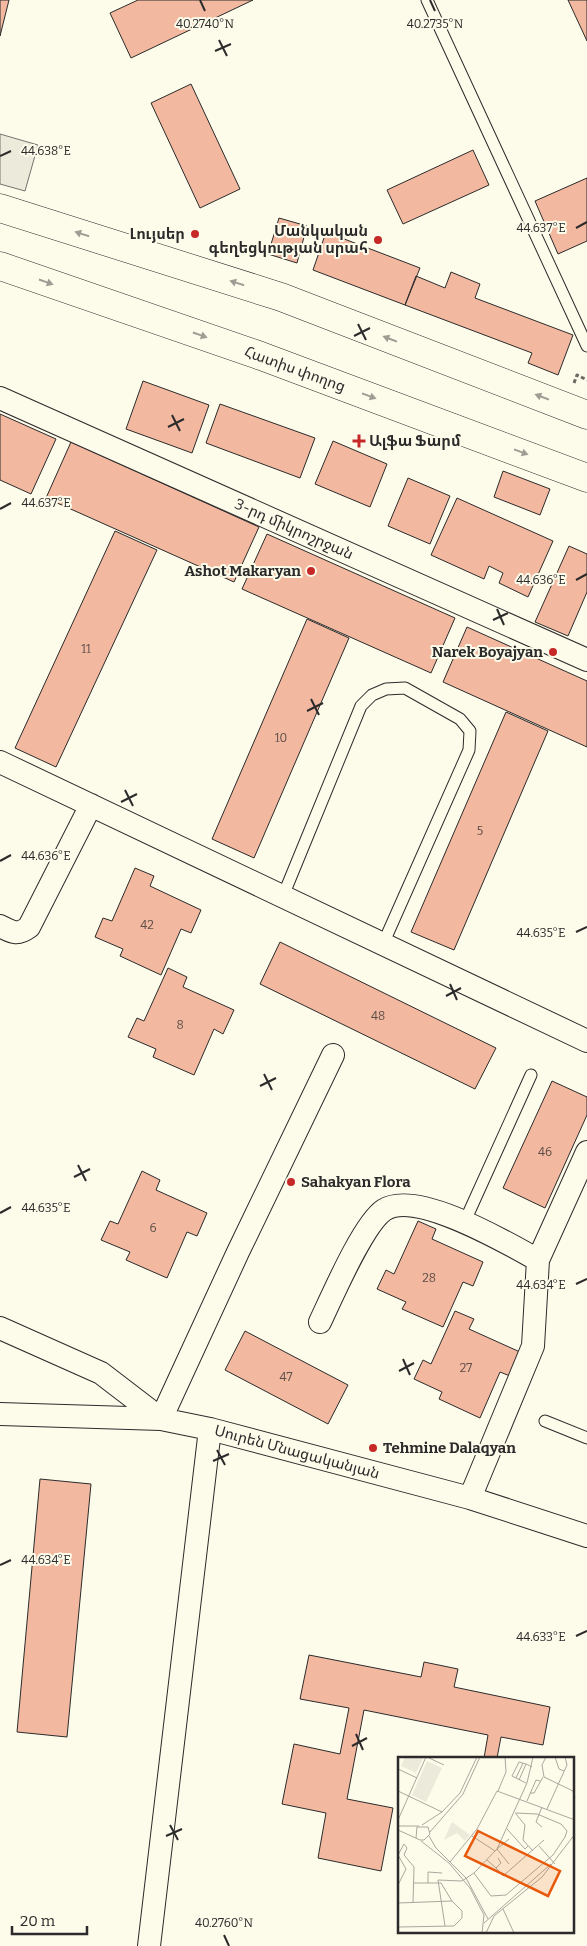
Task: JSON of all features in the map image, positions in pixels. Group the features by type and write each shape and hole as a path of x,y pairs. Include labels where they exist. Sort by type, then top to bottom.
{"main road":[{"path":"0,208 281,297 587,415"},
{"name":"Հատիս փողոց","path":"0,266 261,356 587,478"}],"street":[{"name":"3-րդ միկրոշրջան","path":"0,398 587,660"},
{"path":"0,762 587,1041"},
{"path":"0,926 12,932 22,932 29,927 91,805"},
{"path":"0,1328 101,1373 161,1419 238,1252 333,1055"},
{"path":"470,1498 533,1346 538,1260 587,1152"},
{"path":"320,1322 370,1224 385,1210 407,1204 465,1221 538,1260"},
{"name":"Սուրեն Մնացականյան","path":"0,1414 161,1419 210,1429 470,1498 587,1536"},
{"path":"149,1946 210,1429"}],"lane":[{"path":"426,0 587,346"},
{"path":"283,896 361,706 372,695 386,689 405,688 460,719 470,731 469,750 383,944"},
{"path":"465,1221 531,1074"},
{"path":"545,1421 587,1438"}],"path":[{"path":"577,376 587,380"}],"shaded area":[{"path":"0,134 38,145 25,191 0,184"}],"building":[{"path":"0,0 9,0 0,36"},
{"path":"138,0 253,0 131,58 110,13"},
{"path":"568,0 587,0 587,41"},
{"path":"191,84 240,189 200,208 151,103"},
{"path":"473,150 489,185 403,224 387,190"},
{"path":"587,178 587,241 558,254 535,201"},
{"path":"279,218 307,226 297,263 268,254"},
{"path":"326,232 420,268 405,305 313,270"},
{"path":"451,272 480,284 475,298 573,335 558,375 528,363 532,353 405,305 416,276 445,288"},
{"path":"143,381 209,405 192,453 126,429"},
{"path":"220,404 315,438 300,478 206,443"},
{"path":"0,414 56,439 31,494 0,480"},
{"path":"333,441 387,464 370,507 315,484"},
{"path":"71,442 259,527 234,582 46,498"},
{"path":"503,471 550,489 540,515 494,497"},
{"path":"408,478 450,496 430,544 388,526"},
{"path":"457,498 553,541 528,597 499,583 503,573 489,566 484,579 431,555"},
{"path":"115,531 157,550 56,767 15,748"},
{"path":"267,534 455,618 431,673 242,589"},
{"path":"569,546 587,554 587,592 568,636 535,622"},
{"path":"307,619 349,638 254,858 212,839"},
{"path":"467,627 587,681 587,747 443,682"},
{"path":"506,712 548,731 454,950 411,932"},
{"path":"135,868 154,876 150,886 201,910 191,933 181,929 161,975 120,956 123,949 95,937 103,918 112,921"},
{"path":"280,942 496,1048 475,1089 260,984"},
{"path":"168,968 187,977 183,987 234,1010 223,1034 214,1029 194,1075 153,1057 156,1049 128,1037 137,1018 144,1021"},
{"path":"552,1081 587,1097 587,1115 545,1208 503,1188"},
{"path":"142,1171 160,1180 156,1190 207,1213 197,1236 187,1232 167,1278 126,1260 130,1252 101,1240 110,1221 118,1224"},
{"path":"418,1221 436,1229 432,1239 483,1262 473,1286 463,1282 443,1327 402,1309 406,1302 377,1289 386,1270 394,1274"},
{"path":"455,1311 474,1319 469,1329 520,1352 510,1376 500,1372 480,1418 439,1399 442,1392 414,1379 423,1360 431,1364"},
{"path":"245,1331 348,1385 328,1424 225,1370"},
{"path":"40,1479 91,1484 67,1737 17,1732"},
{"path":"309,1655 421,1677 424,1662 458,1669 454,1687 550,1707 543,1745 501,1737 497,1757 484,1757 488,1735 364,1710 347,1799 393,1808 381,1871 318,1858 326,1813 282,1804 294,1744 340,1754 349,1708 300,1699"}],"place":[{"name":"Լույսեր","path":"195,234"},
{"name":"Մանկական գեղեցկության սրահ","path":"378,240"},
{"name":"Ալֆա Ֆարմ","path":"359,441"},
{"name":"Ashot Makaryan","path":"311,571"},
{"name":"Narek Boyajyan","path":"553,652"},
{"name":"Sahakyan Flora","path":"291,1182"},
{"name":"Tehmine Dalaqyan","path":"373,1448"}]}
